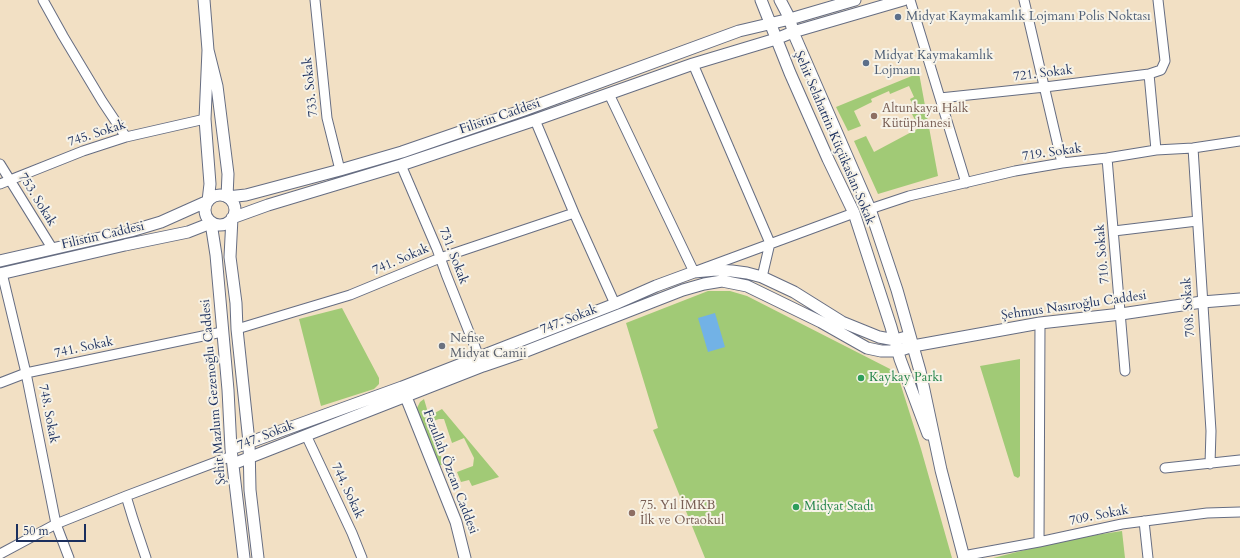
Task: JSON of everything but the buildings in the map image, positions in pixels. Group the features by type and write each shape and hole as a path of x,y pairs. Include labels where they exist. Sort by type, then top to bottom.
{"street":[{"path":"43,0 102,101 126,137"},
{"path":"204,0 208,50 205,119 210,184 208,201"},
{"name":"733. Sokak","path":"315,0 327,118 340,170"},
{"name":"Şehit Selahattin Küçükaslan Sokak","path":"761,0 776,39 825,152 854,214 900,359 941,470"},
{"name":"Şehit Selahattin Küçükaslan Sokak","path":"780,0 790,19 793,32 870,209 897,290 920,371 941,470 964,557"},
{"name":"Filistin Caddesi","path":"227,197 246,195 410,150 739,31 790,19 856,0"},
{"name":"Filistin Caddesi","path":"232,218 268,205 401,165 535,120 693,64 776,39 793,32 903,0"},
{"path":"910,0 966,183"},
{"path":"1024,0 1062,164"},
{"path":"1156,150 1149,74 1161,70 1165,61 1158,0"},
{"path":"208,50 217,86 228,174 227,197"},
{"path":"693,64 770,243 762,277"},
{"name":"721. Sokak","path":"940,98 1149,74"},
{"path":"609,94 694,272"},
{"name":"745. Sokak","path":"0,184 83,151 126,137 205,119"},
{"path":"535,120 574,213 615,304"},
{"name":"719. Sokak","path":"870,209 909,196 1015,172 1156,150 1193,148 1240,141"},
{"name":"708. Sokak","path":"1193,148 1211,431 1210,464"},
{"name":"710. Sokak","path":"1107,158 1126,371"},
{"name":"753. Sokak","path":"0,164 52,248"},
{"name":"731. Sokak","path":"401,165 479,357"},
{"path":"232,218 225,224 216,225 211,223 205,215 205,205 211,198 219,195 227,197 231,200 235,209 232,218 230,257 249,442 250,490 258,558"},
{"name":"Filistin Caddesi","path":"0,261 131,231 161,222 208,201"},
{"name":"741. Sokak","path":"237,329 350,295 440,258 574,213"},
{"path":"232,456 249,442 402,387 615,304 656,286 770,243 854,214"},
{"path":"1114,231 1197,221"},
{"name":"Filistin Caddesi","path":"1,274 188,232 211,223"},
{"name":"Şehit Mazlum Gezenoğlu Caddesi","path":"211,223 216,255 228,390 232,456 244,558"},
{"path":"694,272 732,271 762,277 794,292 842,322 879,337 912,341"},
{"name":"748. Sokak","path":"1,274 26,373 56,524 69,558"},
{"name":"747. Sokak","path":"0,554 56,524 126,496 232,456 249,457 483,366 524,352 683,290 704,284 722,281 747,286 821,322 867,348 881,351 898,351 912,341"},
{"name":"Şehmus Nasıroğlu Caddesi","path":"912,341 1202,302 1240,299"},
{"path":"1039,542 1040,323"},
{"name":"741. Sokak","path":"0,383 26,373 222,332"},
{"name":"Fezullah Özcan Caddesi","path":"406,397 456,522 466,558"},
{"name":"744. Sokak","path":"306,435 352,533 362,558"},
{"path":"1165,468 1240,460"},
{"path":"126,496 146,558"},
{"name":"709. Sokak","path":"964,557 1122,524 1207,513 1240,512"},
{"path":"1144,521 1148,558"}],"green space":[{"path":"919,73 938,176 878,194 854,141 866,136 874,152 919,128 909,108 913,106 910,99 914,97 909,86 890,94 889,91 871,99 872,102 854,111 861,126 848,131 836,107"},
{"path":"708,291 730,291 747,296 894,371 898,376 921,449 952,558 705,558 653,430 658,428 626,323"},
{"path":"342,308 379,378 379,384 374,389 321,406 299,319"},
{"path":"1020,359 1020,476 1018,478 1014,476 980,366"},
{"path":"424,399 429,416 442,409 499,477 472,486 469,480 461,482 457,472 473,466 474,458 464,438 452,443 444,419 433,421 429,426 444,464 438,466 416,410 420,402"},
{"path":"1122,531 1125,558 993,558 1069,539"}],"water":[{"path":"715,313 725,347 708,352 698,318"}],"place":[{"name":"Midyat Kaymakamlık Lojmanı Polis Noktası","path":"898,17"},
{"name":"Midyat Kaymakamlık Lojmanı","path":"866,63"},
{"name":"Altunkaya Halk Kütüphanesi","path":"874,116"},
{"name":"Nefise Midyat Camii","path":"442,346"},
{"name":"Kaykay Parkı","path":"861,378"},
{"name":"Midyat Stadı","path":"796,507"},
{"name":"75. Yıl İMKB İlk ve Ortaokul","path":"632,513"}]}
